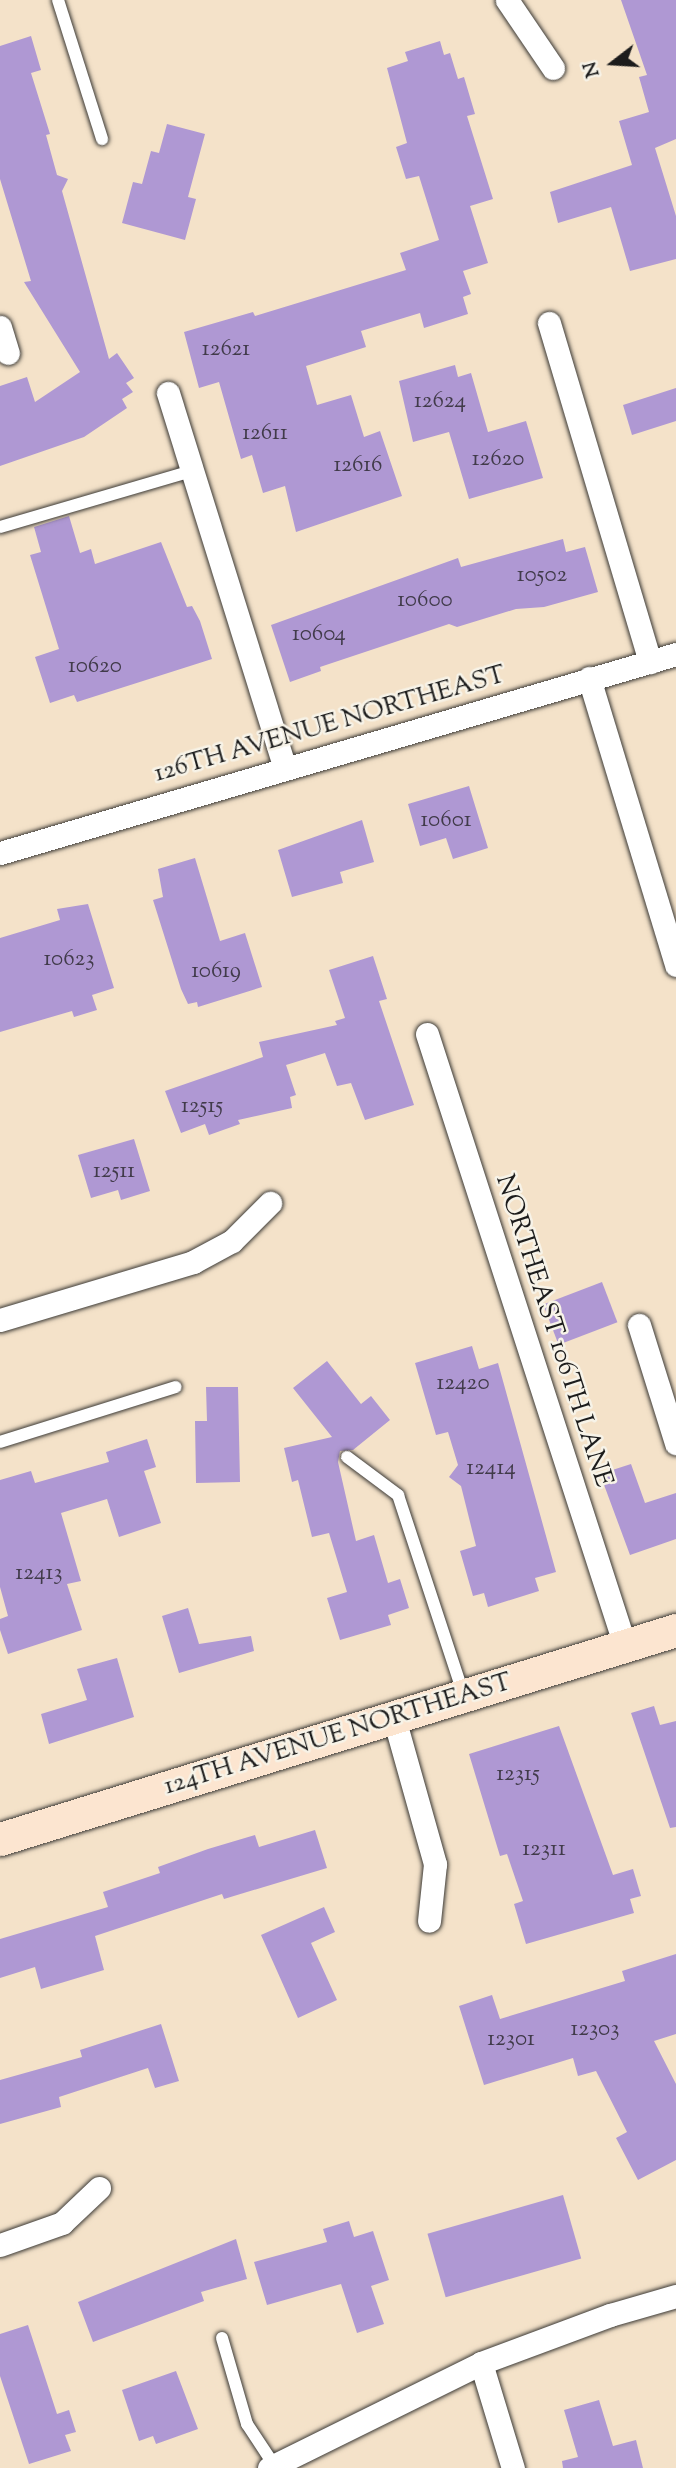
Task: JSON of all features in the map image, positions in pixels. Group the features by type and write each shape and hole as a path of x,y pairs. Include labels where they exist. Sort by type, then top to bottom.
{"main road":[{"name":"124TH AVENUE NORTHEAST","path":"0,1839 676,1630"}],"street":[{"path":"507,0 554,68"},
{"path":"549,323 650,662"},
{"path":"0,327 8,352"},
{"path":"168,393 284,766"},
{"name":"126TH AVENUE NORTHEAST","path":"0,853 284,766 676,654"},
{"path":"589,678 676,965"},
{"name":"NORTHEAST 106TH LANE","path":"427,1034 625,1646"},
{"path":"0,1321 193,1262 232,1241 270,1203"},
{"path":"639,1325 676,1443"},
{"path":"394,1718 435,1864 429,1921"},
{"path":"0,2245 62,2223 99,2188"},
{"path":"272,2467 481,2363 610,2315 676,2296"},
{"path":"481,2363 513,2468"}],"lane":[{"path":"58,0 102,139"},
{"path":"0,527 191,471"},
{"path":"0,1441 176,1387"},
{"path":"347,1457 398,1495 464,1696"},
{"path":"222,2338 247,2424 272,2467"}],"building":[{"path":"621,0 676,0 676,139 655,148 676,216 676,259 630,271 611,207 558,223 550,192 632,165 619,121 649,112 639,77 647,75"},
{"path":"31,36 41,70 31,73 50,134 46,135 57,175 68,179 62,191 109,359 117,353 134,378 126,383 133,392 122,399 127,408 84,437 0,466 0,386 27,377 35,402 80,372 24,282 31,281 0,179 0,46"},
{"path":"440,41 444,55 450,53 458,79 464,77 475,114 467,116 493,199 470,206 488,263 463,271 471,294 463,297 468,314 424,328 420,313 361,331 366,347 306,366 317,405 351,395 364,437 380,431 402,496 296,532 285,486 263,493 252,455 241,459 219,382 199,388 184,332 253,312 255,316 406,270 400,253 439,240 419,176 406,179 396,147 407,143 387,68 408,61 405,52"},
{"path":"167,124 205,134 188,197 196,199 185,240 122,223 133,182 142,184 151,151 159,153"},
{"path":"455,365 458,377 471,373 488,432 526,421 543,478 469,499 449,432 413,442 399,381"},
{"path":"676,388 676,421 632,435 623,405"},
{"path":"69,516 80,553 91,549 95,564 161,542 187,607 192,606 200,621 212,659 77,702 74,695 50,703 35,657 59,649 30,555 41,552 34,527"},
{"path":"563,539 566,552 585,547 598,592 544,607 516,609 457,627 449,624 320,667 321,671 290,682 271,625 458,558 461,567"},
{"path":"469,786 488,848 453,859 446,838 420,846 408,804"},
{"path":"362,820 374,862 340,872 343,883 292,897 278,850"},
{"path":"195,858 220,941 245,933 262,987 198,1007 197,1002 188,1004 181,989 153,900 163,897 158,869"},
{"path":"88,904 114,988 92,995 97,1010 74,1017 72,1011 0,1032 0,938 60,920 57,909"},
{"path":"373,956 387,999 379,1001 414,1105 365,1120 351,1083 337,1086 325,1053 286,1065 296,1095 290,1097 292,1108 238,1120 240,1124 209,1135 205,1124 181,1133 165,1091 263,1057 259,1042 337,1025 335,1021 345,1018 329,970"},
{"path":"134,1139 150,1191 121,1200 118,1190 91,1198 78,1155"},
{"path":"602,1282 617,1322 559,1345 543,1305"},
{"path":"472,1346 479,1369 498,1363 556,1572 535,1578 539,1591 488,1607 484,1593 473,1596 460,1551 476,1546 461,1486 449,1477 458,1465 448,1432 436,1435 415,1363"},
{"path":"327,1361 361,1404 371,1396 390,1420 353,1450 340,1451 338,1462 356,1541 374,1535 388,1583 400,1579 409,1608 388,1615 391,1625 340,1640 327,1598 347,1592 329,1533 312,1537 298,1480 292,1482 284,1448 332,1437 293,1388"},
{"path":"206,1387 238,1387 240,1482 196,1483 195,1421 207,1421"},
{"path":"147,1439 156,1467 144,1471 161,1523 119,1537 107,1499 61,1513 81,1581 67,1584 82,1630 8,1654 0,1630 0,1619 8,1616 0,1587 0,1480 31,1471 35,1483 109,1462 106,1452"},
{"path":"631,1464 645,1503 676,1493 676,1539 630,1555 600,1474"},
{"path":"188,1608 199,1644 251,1636 254,1651 179,1673 162,1616"},
{"path":"117,1658 134,1717 49,1744 41,1714 87,1700 77,1669"},
{"path":"654,1706 660,1725 676,1721 676,1827 670,1828 631,1713"},
{"path":"559,1726 613,1875 633,1869 641,1896 630,1899 634,1913 526,1944 514,1904 523,1901 507,1854 500,1856 469,1754"},
{"path":"315,1830 327,1868 224,1899 222,1894 95,1936 104,1970 41,1989 35,1967 0,1978 0,1939 108,1907 103,1892 160,1873 158,1867 208,1849 255,1835 259,1847"},
{"path":"324,1907 335,1932 311,1943 337,2000 298,2018 261,1935"},
{"path":"676,1954 676,2034 654,2041 676,2084 676,2160 638,2180 616,2138 627,2132 596,2071 578,2076 573,2058 484,2085 459,2006 492,1995 500,2019 625,1981 622,1971"},
{"path":"161,2024 179,2081 155,2088 148,2068 59,2097 61,2107 0,2124 0,2080 82,2057 80,2050"},
{"path":"563,2195 581,2258 446,2297 427,2234"},
{"path":"349,2221 354,2237 373,2231 389,2280 371,2286 384,2324 357,2333 341,2284 267,2305 254,2262 327,2242 323,2229"},
{"path":"236,2239 247,2279 201,2292 204,2301 93,2342 78,2302"},
{"path":"28,2325 57,2414 69,2410 76,2432 65,2435 71,2451 29,2464 0,2376 0,2334"},
{"path":"176,2371 198,2429 156,2444 153,2436 139,2441 122,2390"},
{"path":"599,2400 613,2446 636,2440 643,2468 563,2468 562,2461 578,2457 564,2410"}]}
